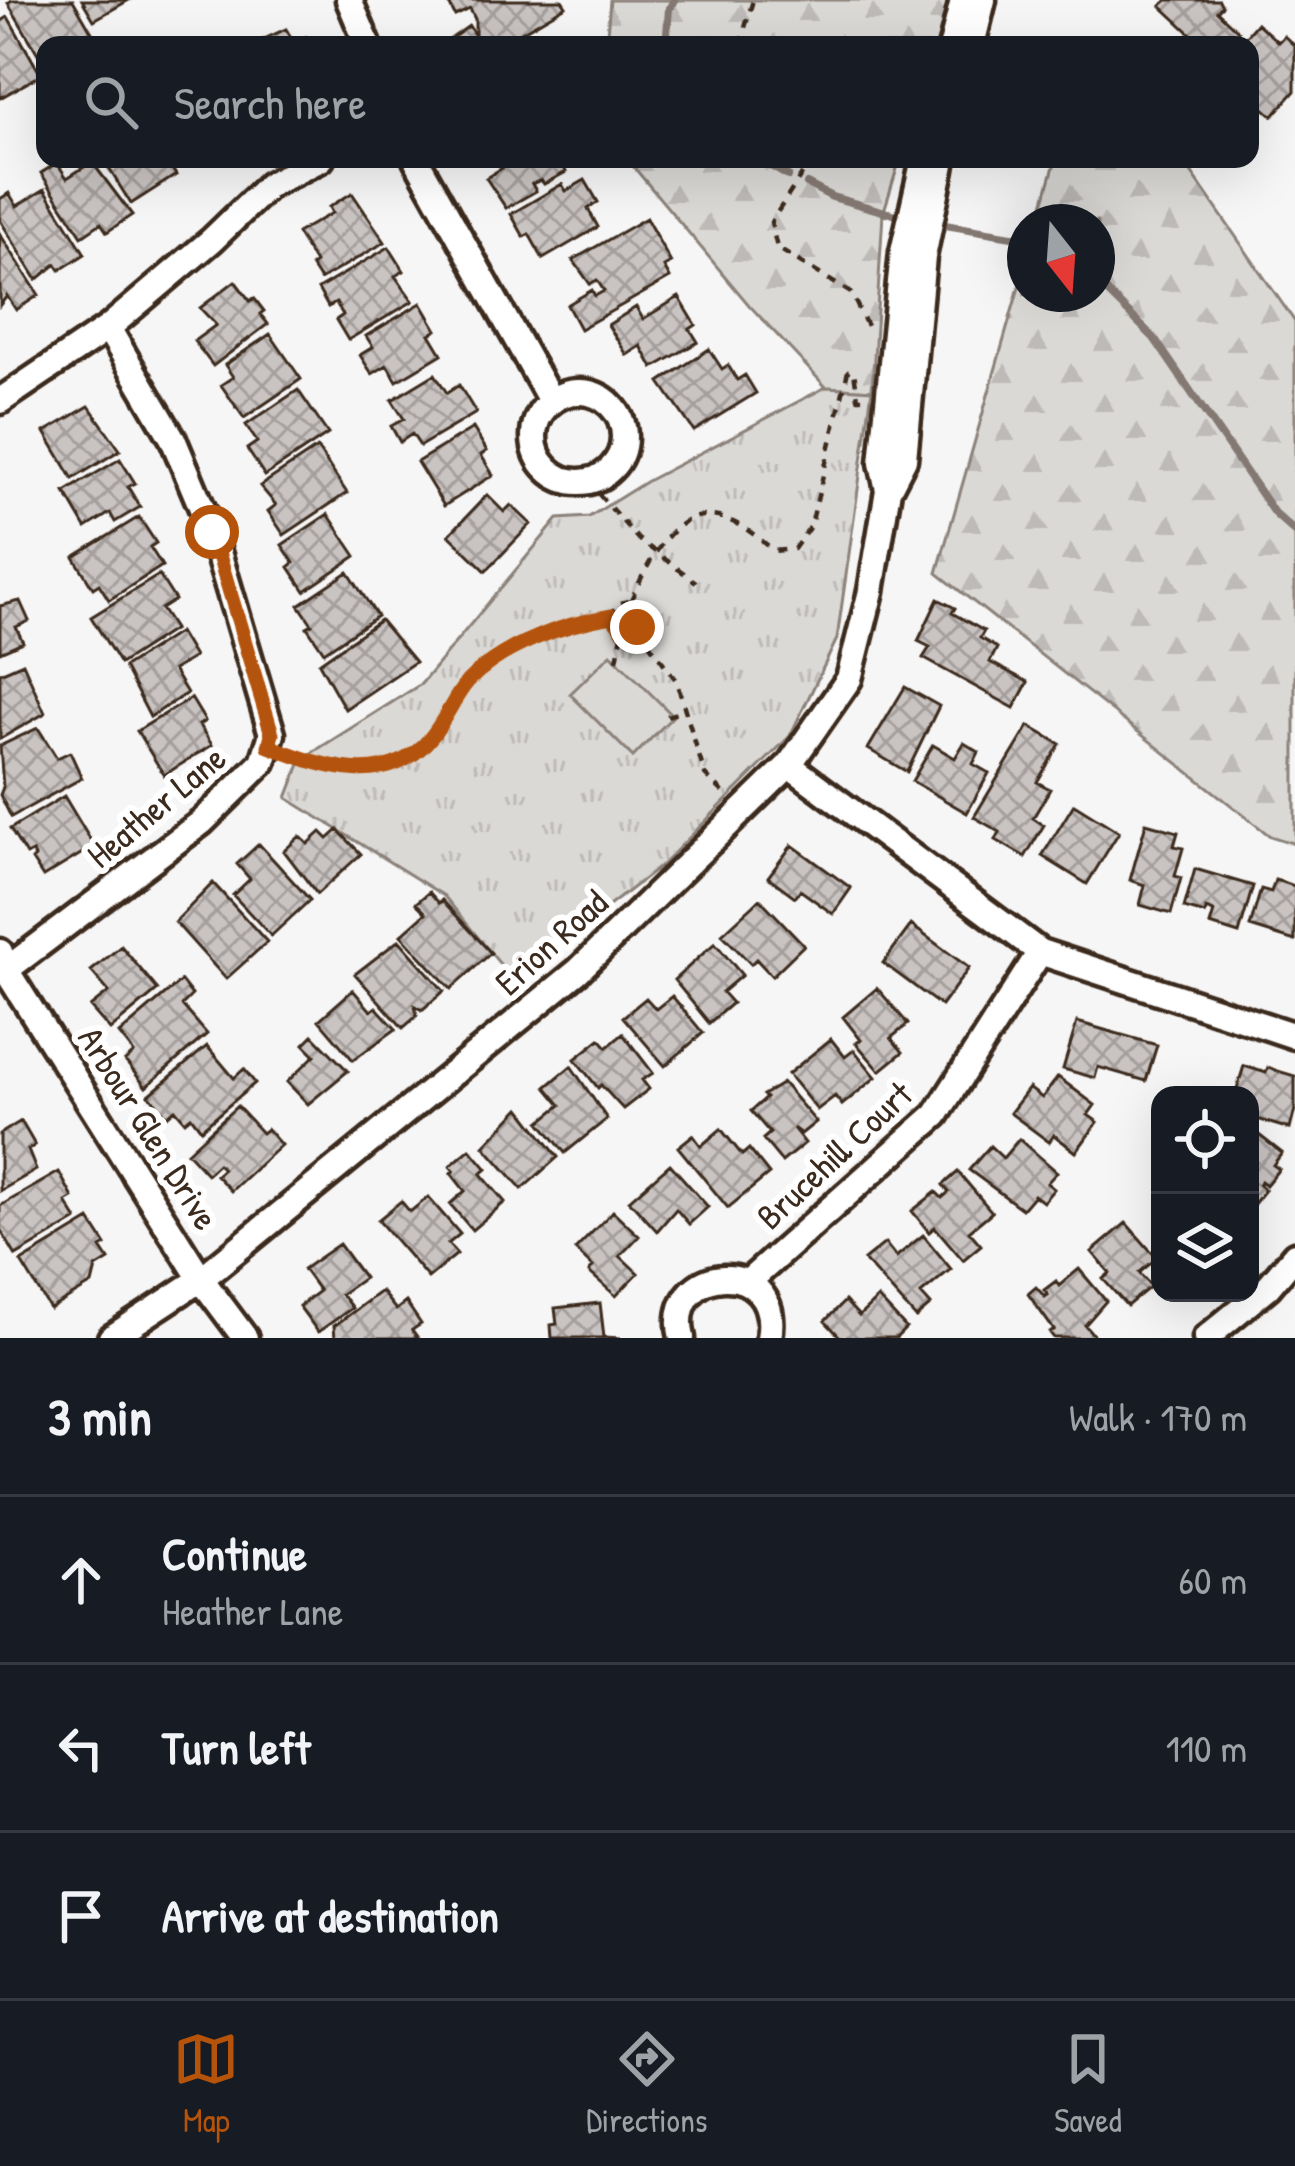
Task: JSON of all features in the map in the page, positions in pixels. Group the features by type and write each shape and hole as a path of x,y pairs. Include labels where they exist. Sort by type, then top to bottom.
{"street":[{"path":"349,0 364,36"},
{"path":"954,36 963,0"},
{"path":"973,36 982,0"},
{"path":"0,401 108,328 212,240 269,184 302,168"},
{"path":"421,168 550,401"},
{"name":"Erion Road","path":"111,1338 201,1279 578,970 789,765 849,679 871,591 888,490 904,459 913,254 932,169"},
{"name":"Heather Lane","path":"3,961 202,823 263,762 272,734 212,532 173,439 108,328"},
{"path":"564,394 593,394 617,412 624,440 621,454 613,467 586,481 558,476 538,455 535,426 550,401 564,394"},
{"path":"789,765 1040,952 1295,1036"},
{"name":"Brucehill Court","path":"748,1282 936,1115 1040,952"},
{"name":"Arbour Glen Drive","path":"3,961 201,1279 245,1338"},
{"path":"1206,1338 1268,1288 1295,1255"},
{"name":"Brucehill Court","path":"682,1338 680,1317 693,1291 719,1277 748,1282 769,1306 770,1338"}],"path":[{"path":"743,36 754,0"},
{"path":"806,168 771,222 777,248 851,293 868,322 867,341"},
{"path":"612,616 617,604 631,600 653,551 682,522 715,514 746,526 774,551 794,549 812,525 848,371 854,372 858,398 866,398 866,379"},
{"path":"586,481 638,539 696,582"},
{"path":"631,600 643,613 637,627"},
{"path":"269,746 322,767 360,772 400,762 430,740 469,680 530,639 569,623 612,616"},
{"path":"612,616 623,630"},
{"path":"623,630 637,627"},
{"path":"637,627 676,680 705,775 743,812"},
{"path":"616,659 623,630"},
{"path":"667,716 686,711"}],"green space":[{"path":"610,0 950,0 939,36 607,36"},
{"path":"635,168 897,168 883,214 872,390 826,387 749,305"},
{"path":"1053,168 1188,168 1295,322 1295,844 1270,836 937,573 1012,312 1115,312 1115,204 1043,204"},
{"path":"826,387 872,390 837,639 790,736 662,865 513,980 444,896 287,798 302,759 421,684 558,519 589,517 647,481"},
{"path":"611,654 673,716 633,757 570,694"}],"building":[{"path":"73,0 94,36 36,36 36,50 8,3"},
{"path":"82,0 129,0 94,20"},
{"path":"562,0 566,6 514,36 475,36 470,9 455,16 448,2"},
{"path":"1167,0 1219,0 1222,6 1217,11 1238,31 1233,36 1193,36 1161,6"},
{"path":"8,17 36,66 36,78 0,98 0,22"},
{"path":"1257,23 1278,42 1284,36 1295,46 1295,91 1273,116 1259,104 1259,36 1246,36"},
{"path":"469,26 475,36 455,36"},
{"path":"60,168 67,178 83,168 97,168 132,215 107,232 101,223 82,236 41,173"},
{"path":"109,168 172,168 176,175 131,204"},
{"path":"502,168 564,168 566,172 544,184 541,180 532,184 536,191 506,208 486,178"},
{"path":"585,180 598,202 588,209 598,227 543,259 511,214 562,184 566,191"},
{"path":"45,189 85,254 60,270 56,264 37,280 0,220 0,199 9,193 17,206"},
{"path":"352,193 385,242 320,280 297,233 332,213 329,207"},
{"path":"646,218 671,263 664,267 670,278 580,329 567,305 592,290 595,296 604,291 597,280 590,284 573,260"},
{"path":"0,234 39,295 16,310 7,296 0,305"},
{"path":"389,247 404,271 395,276 413,301 348,340 336,320 343,315 336,303 328,307 318,289"},
{"path":"235,281 264,311 260,314 268,324 213,366 194,341 216,325 200,308"},
{"path":"679,297 696,325 690,329 698,342 653,368 641,346 627,355 608,325 636,307 643,319"},
{"path":"421,303 437,330 430,334 442,354 397,381 387,365 372,374 360,355 373,347 366,336"},
{"path":"270,334 301,379 244,418 221,385 233,377 225,365"},
{"path":"709,349 722,369 728,365 737,380 745,375 756,393 694,431 660,382"},
{"path":"435,374 447,393 459,385 476,413 420,446 412,434 400,442 391,426 404,419 392,400"},
{"path":"298,390 328,434 265,476 247,449 257,442 246,425"},
{"path":"89,406 120,450 73,479 45,432"},
{"path":"473,428 487,451 481,455 493,475 444,506 417,462"},
{"path":"317,448 347,493 284,535 268,511 276,505 260,486"},
{"path":"120,459 135,483 128,487 140,507 115,522 110,513 86,528 65,492"},
{"path":"487,495 504,512 511,505 531,524 486,571 449,535"},
{"path":"328,514 356,556 305,591 282,545"},
{"path":"139,517 156,543 150,547 162,566 109,600 99,584 93,588 74,557"},
{"path":"348,572 377,616 324,652 299,605"},
{"path":"159,575 175,600 161,609 174,629 120,664 91,617"},
{"path":"938,599 984,631 980,638 997,648 990,662 1028,682 1014,708 923,658 930,647 918,641"},
{"path":"20,601 29,621 16,627 23,642 0,652 0,606"},
{"path":"380,620 415,662 345,709 319,663"},
{"path":"179,632 194,657 173,670 187,693 150,717 124,667"},
{"path":"23,663 45,713 0,739 0,673"},
{"path":"905,687 939,706 907,772 868,749"},
{"path":"191,698 205,721 199,725 212,745 164,775 137,731"},
{"path":"1029,726 1060,744 1037,782 1050,789 1033,818 1044,825 1025,857 996,840 1000,832 974,817"},
{"path":"38,728 57,758 70,752 82,778 11,817 0,795 0,746"},
{"path":"964,743 979,752 973,764 989,773 967,813 912,781 933,745 955,758"},
{"path":"64,796 94,846 43,877 32,852 26,855 10,829"},
{"path":"1074,804 1119,832 1087,884 1042,856"},
{"path":"1146,823 1178,832 1174,846 1183,848 1171,914 1140,905 1145,885 1130,880"},
{"path":"338,830 361,854 317,894 284,851 300,836 308,844 321,832 328,839"},
{"path":"259,844 310,900 271,936 233,895 250,879 237,864"},
{"path":"792,845 851,888 833,914 800,890 795,897 768,877"},
{"path":"1195,869 1253,886 1239,934 1210,925 1214,912 1184,908"},
{"path":"1275,880 1295,886 1295,941 1250,927 1261,889 1271,892"},
{"path":"213,883 267,942 226,979 175,922"},
{"path":"429,892 491,953 451,989 401,935 426,913 416,903"},
{"path":"760,899 804,945 772,976 756,959 751,964 722,934"},
{"path":"911,925 969,968 941,1006 883,963"},
{"path":"399,940 444,991 422,1010 415,1006 417,1016 403,1028 355,974"},
{"path":"715,943 742,975 722,992 732,1003 709,1023 674,980"},
{"path":"121,946 158,990 110,1030 90,1007 109,992 91,971"},
{"path":"181,981 192,995 182,1005 207,1034 146,1087 125,1061 134,1053 119,1034"},
{"path":"877,988 908,1024 891,1038 903,1052 880,1071 856,1043 861,1040 843,1017"},
{"path":"353,990 396,1029 353,1060 319,1020"},
{"path":"672,996 703,1033 665,1066 623,1017 646,998 656,1009"},
{"path":"1077,1022 1157,1045 1146,1081 1098,1067 1095,1078 1063,1069"},
{"path":"623,1034 653,1073 642,1080 649,1089 623,1109 575,1059 600,1039 607,1047"},
{"path":"313,1035 348,1071 308,1104 287,1082 315,1055 304,1044"},
{"path":"831,1039 845,1057 854,1050 876,1077 842,1105 835,1096 817,1110 788,1074"},
{"path":"207,1046 234,1078 244,1069 255,1083 201,1129 191,1116 185,1121 175,1109 167,1116 149,1095"},
{"path":"571,1066 607,1119 565,1153 540,1122 561,1105 546,1087"},
{"path":"1244,1066 1295,1076 1290,1129 1259,1120 1259,1086 1238,1086"},
{"path":"1058,1077 1095,1105 1088,1115 1098,1122 1076,1152 1054,1135 1049,1142 1010,1113 1029,1088 1042,1098"},
{"path":"783,1083 816,1122 801,1134 793,1128 805,1143 782,1162 763,1139 770,1133 751,1111 766,1098 763,1095"},
{"path":"237,1106 262,1133 267,1129 281,1145 231,1191 216,1175 223,1169 218,1164 207,1174 187,1152"},
{"path":"520,1108 558,1157 522,1189 484,1146"},
{"path":"21,1121 35,1145 28,1150 36,1170 0,1191 0,1134"},
{"path":"721,1129 742,1155 749,1149 769,1174 728,1208 678,1147 693,1135 701,1146"},
{"path":"1259,1135 1282,1153 1273,1165 1279,1169 1266,1185 1261,1181 1259,1185"},
{"path":"1019,1139 1057,1172 1047,1183 1054,1189 1043,1202 1034,1195 1022,1209 969,1170 990,1146 1003,1158"},
{"path":"470,1149 487,1169 481,1174 505,1202 472,1230 450,1204 465,1191 450,1166"},
{"path":"670,1164 708,1207 689,1224 676,1209 657,1231 629,1200"},
{"path":"59,1172 73,1198 66,1202 77,1220 16,1256 0,1229 0,1206"},
{"path":"958,1172 992,1212 969,1231 981,1245 963,1260 935,1227 929,1232 912,1211 936,1192 942,1198 949,1192 943,1185"},
{"path":"428,1197 460,1234 448,1244 457,1254 428,1278 378,1220 401,1201 410,1212"},
{"path":"613,1211 639,1236 620,1256 638,1273 616,1296 589,1272 593,1267 575,1250"},
{"path":"90,1220 106,1245 101,1248 109,1260 96,1268 92,1284 50,1309 21,1262"},
{"path":"1126,1223 1151,1251 1151,1263 1139,1273 1151,1286 1127,1306 1103,1279 1110,1273 1092,1252"},
{"path":"923,1235 951,1269 921,1294 931,1305 916,1318 864,1260 885,1243 896,1257"},
{"path":"339,1244 364,1278 341,1294 352,1308 318,1332 299,1306 319,1291 303,1269"},
{"path":"1079,1269 1106,1301 1085,1325 1096,1338 1054,1338 1050,1333 1054,1330 1028,1294 1036,1287 1045,1297 1044,1290 1056,1281 1059,1286"},
{"path":"381,1291 396,1310 406,1302 421,1324 412,1330 418,1338 335,1338 334,1326"},
{"path":"878,1298 906,1328 896,1338 841,1338 825,1321 845,1301 859,1316"},
{"path":"600,1303 604,1337 621,1338 552,1338 555,1308"}],"waterway":[{"path":"667,36 674,0"},
{"path":"774,168 788,176"},
{"path":"807,184 832,197 907,218"},
{"path":"933,223 1007,235"},
{"path":"1115,300 1154,338 1274,513 1295,532"}],"route":[{"path":"212,532 272,734 269,746 322,767 360,772 400,762 430,740 469,680 530,639 569,623 612,616 623,630 637,627"}]}
